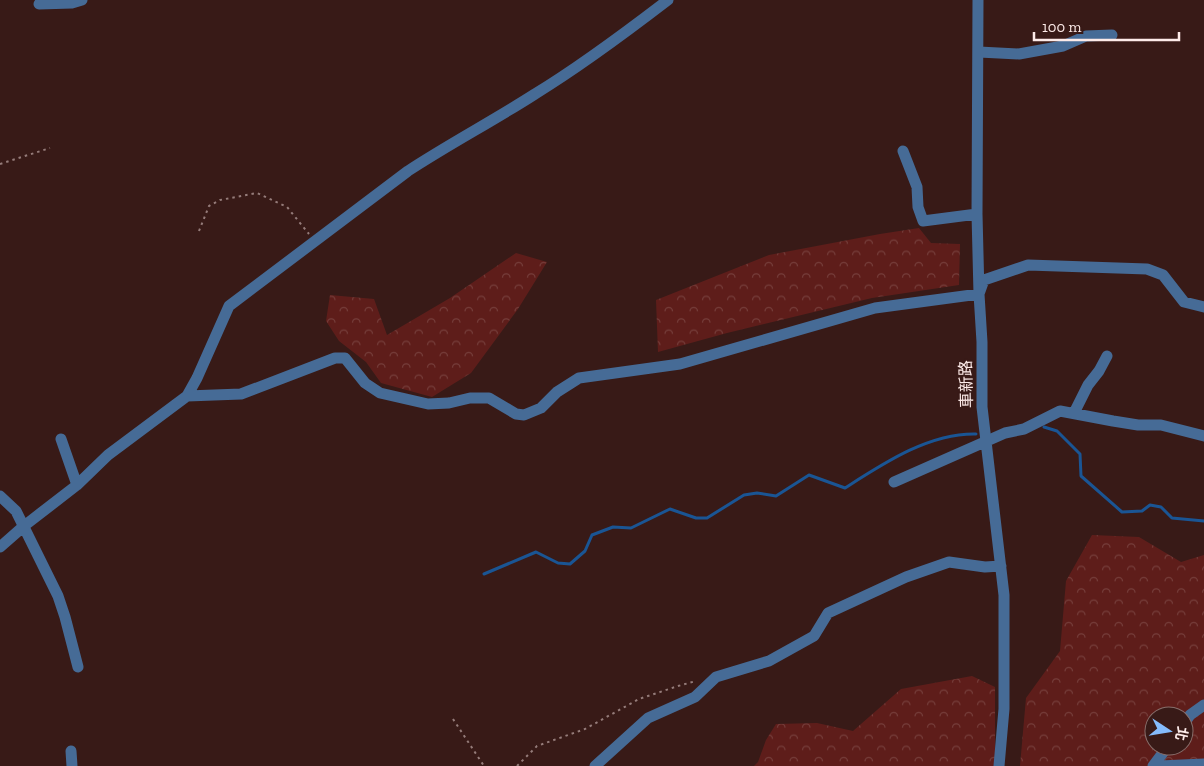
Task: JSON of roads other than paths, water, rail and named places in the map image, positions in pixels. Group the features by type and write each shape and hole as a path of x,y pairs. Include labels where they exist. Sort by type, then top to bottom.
{"street":[{"path":"39,4 72,3 82,0"},
{"path":"0,547 77,485 108,455 187,396 229,306 408,171 536,94 604,48 668,0"},
{"name":"車新路","path":"978,0 977,214 982,342 982,408 1004,595 1004,709 999,766"},
{"path":"979,52 1019,54 1063,46 1086,36 1112,34"},
{"path":"903,150 917,187 918,206 922,221 977,214"},
{"path":"187,396 242,394 335,358 345,358 365,383 380,393 428,404 449,403 470,398 489,398 516,414 524,415 541,408 557,392 579,378 680,364 875,308 979,294 984,280 1028,265 1147,268 1163,275 1184,302 1204,307"},
{"path":"1074,413 1088,385 1099,372 1107,356"},
{"path":"894,482 1005,433 1024,429 1060,411 1121,422 1161,425 1204,436"},
{"path":"61,439 77,485"},
{"path":"0,496 16,511 58,596 78,667"},
{"path":"594,766 648,718 694,697 716,677 769,661 814,636 828,612 906,577 949,562 985,567 1001,566"},
{"path":"72,751 72,766"},
{"path":"1160,766 1204,764"}],"waterway":[{"path":"1044,427 1057,431 1080,454 1081,476 1122,512 1142,511 1150,505 1161,507 1172,518 1204,521"},
{"path":"484,574 536,552 558,563 570,564 585,551 592,535 613,527 631,528 670,509 696,518 707,518 744,495 757,493 776,496 809,475 845,488 891,460 924,444 941,438 976,434"}]}
